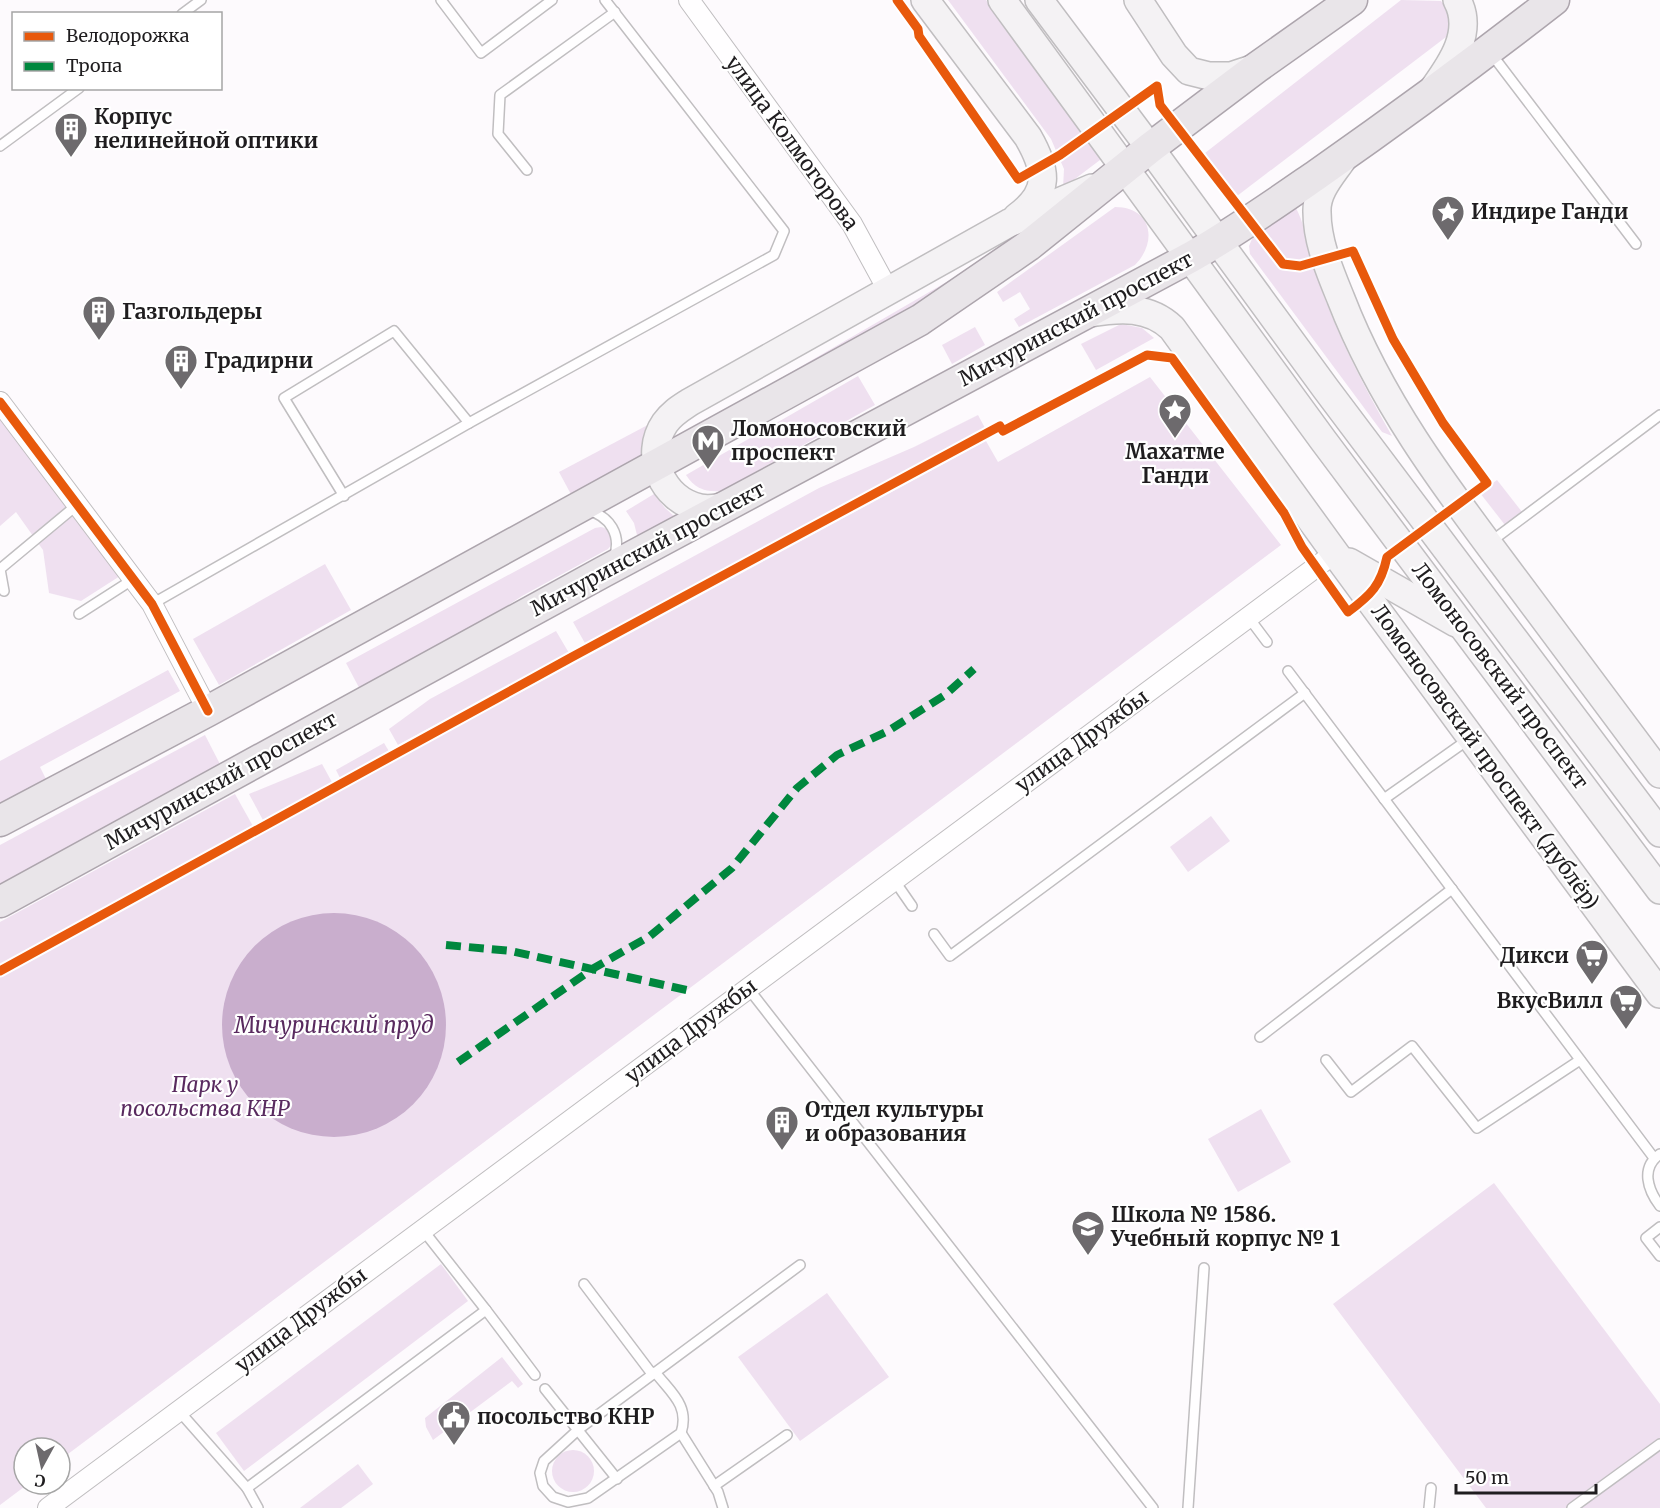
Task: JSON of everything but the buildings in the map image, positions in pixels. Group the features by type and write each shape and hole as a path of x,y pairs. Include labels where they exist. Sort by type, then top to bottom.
{"main road":[{"path":"925,0 1028,136 1039,155 1042,182 1039,195 1032,206 1009,223"},
{"path":"1002,0 1092,97 1156,144"},
{"path":"1039,0 1092,97 1115,175"},
{"path":"1138,0 1174,55 1189,71 1209,76 1231,76 1256,68"},
{"path":"0,821 208,711 920,320 1028,246 1115,175 1256,68 1352,0"},
{"path":"1430,94 1448,68 1463,34 1464,20 1457,0"},
{"name":"Мичуринский проспект","path":"0,902 603,572 1090,313 1219,241 1344,156 1554,0"},
{"name":"Ломоносовский проспект","path":"1156,144 1175,181 1326,388 1660,833"},
{"path":"1344,156 1319,194 1317,211 1321,239 1353,328 1376,378 1405,427 1454,498 1660,774"},
{"path":"728,506 714,509 702,508 679,499 663,481 657,465 656,445 659,433 673,413 1009,223 1115,175"},
{"name":"Ломоносовский проспект","path":"1115,175 1191,257 1323,440 1660,890"},
{"name":"Ломоносовский проспект (дублёр)","path":"1090,313 1113,309 1135,310 1163,319 1172,328 1660,994"},
{"path":"1326,388 1454,498"},
{"path":"1335,553 1464,628"}],"street":[{"name":"улица Колмогорова","path":"689,0 852,224 888,291"},
{"path":"0,402 152,604 208,711"},
{"name":"улица Дружбы","path":"48,1508 1335,553"}],"lane":[{"path":"185,12 201,0"},
{"path":"441,0 481,53 552,0"},
{"path":"152,604 470,423 774,255 784,231 605,0"},
{"path":"527,170 498,134 500,95 615,12"},
{"path":"1489,50 1636,244"},
{"path":"0,146 76,90"},
{"path":"345,496 284,398 394,331 470,423"},
{"path":"1488,543 1660,415"},
{"path":"4,591 0,569 77,505"},
{"path":"570,512 585,510 595,512 603,517 615,532 617,542 613,561 603,572"},
{"path":"79,614 132,580"},
{"path":"1249,618 1267,642"},
{"path":"1288,670 1580,1060 1657,1156 1648,1174 1648,1185 1660,1206"},
{"path":"934,934 950,956 1305,693"},
{"path":"1384,799 1471,738"},
{"path":"894,880 912,906"},
{"path":"1260,1036 1452,889"},
{"path":"748,988 1153,1508"},
{"path":"1326,1060 1351,1092 1412,1046 1477,1128 1580,1060"},
{"path":"1660,1227 1646,1238 1660,1256"},
{"path":"423,1230 535,1375"},
{"path":"584,1284 653,1373 682,1407 685,1420 681,1432 617,1479 588,1498 568,1502 553,1497 543,1486 540,1473 543,1461 579,1429 653,1373 800,1265"},
{"path":"1188,1508 1204,1268"},
{"path":"247,1488 486,1310"},
{"path":"545,1389 617,1479"},
{"path":"179,1411 247,1488 258,1508"},
{"path":"681,1432 714,1486 723,1508"},
{"path":"714,1486 787,1435"},
{"path":"1572,1508 1660,1444"},
{"path":"1429,1508 1431,1488"}],"green space":[{"path":"948,0 986,0 1104,157 1063,188 1064,169 1051,139"},
{"path":"1401,0 1441,1 1450,18 1446,37 1237,196 1205,153"},
{"path":"1295,206 1317,277 1341,338 1392,436 1382,432 1250,254 1249,246 1252,239"},
{"path":"1115,207 1137,213 1148,227 1147,246 1135,265 1019,327 1014,319 1030,309 1020,292 1003,302 997,292"},
{"path":"1012,244 928,305 705,422"},
{"path":"1121,324 1142,328 1154,338 1096,370 1081,344"},
{"path":"975,327 985,345 952,364 942,345"},
{"path":"858,376 875,405 721,491 701,489 693,484 686,475"},
{"name":"Парк у посольства КНР","path":"1150,377 1281,545 72,1451 72,1436 12,1436 12,1496 0,1505 0,977 251,838 986,441 998,462"},
{"path":"978,415 985,428 586,645 573,622 819,488 914,447"},
{"path":"0,418 120,576 81,601 49,593 43,550 16,512 0,526"},
{"path":"659,419 638,463 573,498 559,472"},
{"path":"1497,480 1522,512 1505,525 1480,493"},
{"path":"654,494 675,517 638,539 634,523 626,511"},
{"path":"595,528 607,529 611,536 612,544 608,549 522,596 420,664 364,697 346,663"},
{"path":"325,564 351,610 219,685 193,639"},
{"path":"556,631 569,653 398,745 389,729 430,699"},
{"path":"168,670 180,691 40,767 46,779 0,804 0,761"},
{"path":"205,735 224,772 0,893 0,845"},
{"path":"384,743 390,753 341,780 336,770"},
{"path":"322,764 333,784 264,822 249,794"},
{"path":"235,794 254,828 0,965 0,922"},
{"path":"1211,816 1230,841 1188,872 1170,847"},
{"path":"1261,1109 1291,1162 1238,1192 1208,1139"},
{"path":"1494,1183 1660,1404 1660,1508 1486,1508 1333,1304"},
{"path":"441,1264 468,1301 244,1471 216,1433"},
{"path":"827,1293 889,1377 800,1441 738,1357"},
{"path":"502,1357 523,1384 518,1388 512,1381 433,1440 426,1427 425,1418"},
{"path":"573,1450 588,1456 594,1471 588,1486 573,1492 558,1486 552,1471 558,1456"},
{"path":"358,1464 373,1484 341,1508 300,1508"}],"water":[{"name":"Мичуринский пруд","path":"334,913 377,922 396,932 413,946 427,963 437,982 446,1025 437,1068 427,1087 413,1104 396,1118 377,1128 334,1137 291,1128 272,1118 255,1104 241,1087 231,1068 222,1025 231,982 241,963 255,946 272,932 291,922"}],"marked path":[{"path":"458,1062 594,968 650,936 732,868 797,788 837,755 888,731 945,695 974,669"},
{"path":"446,945 511,951 691,991"}],"cycle path":[{"path":"0,971 572,657 1000,426 1003,431 1147,355 1172,358 1284,513 1302,547 1348,612 1374,589 1382,575 1387,557 1487,483 1443,423 1393,339 1353,251 1300,266 1283,264 1160,105 1157,86 1060,155 1018,179 919,36 918,29 897,0"},
{"path":"0,402 152,604 208,711"}],"place":[{"name":"Корпус нелинейной оптики","path":"71,158"},
{"name":"Индире Ганди","path":"1448,241"},
{"name":"Газгольдеры","path":"99,341"},
{"name":"Градирни","path":"181,390"},
{"name":"Махатме Ганди","path":"1175,439"},
{"name":"Ломоносовский проспект","path":"708,470"},
{"name":"Дикси","path":"1592,985"},
{"name":"ВкусВилл","path":"1626,1030"},
{"name":"Отдел культуры и образования","path":"782,1151"},
{"name":"Школа № 1586. Учебный корпус № 1","path":"1088,1256"},
{"name":"посольство КНР","path":"454,1446"}]}
